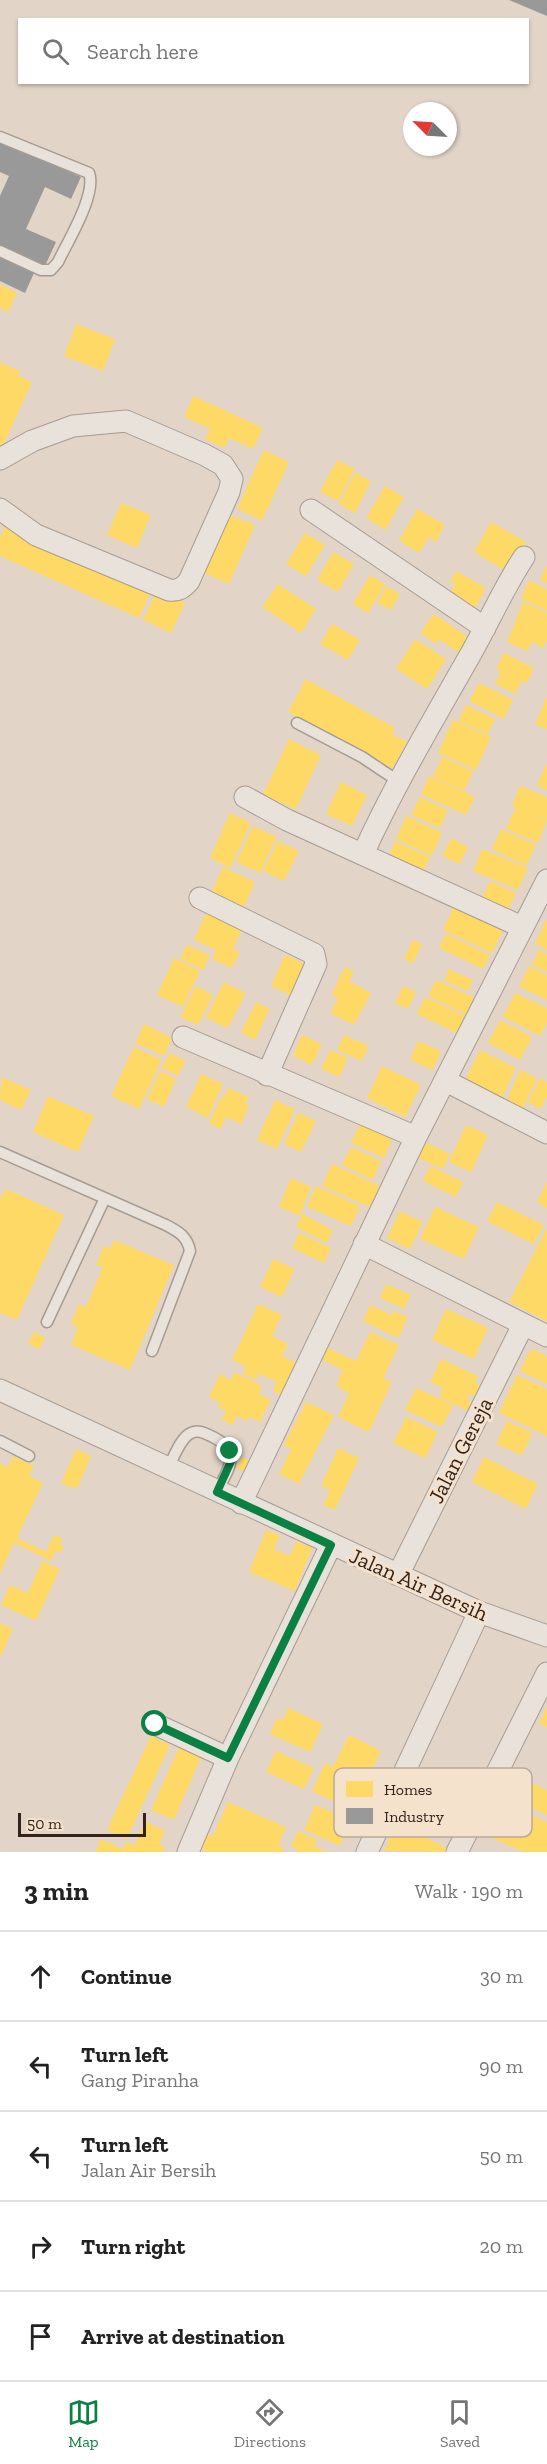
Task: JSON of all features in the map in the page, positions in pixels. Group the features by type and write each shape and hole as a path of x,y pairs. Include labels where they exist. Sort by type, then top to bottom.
{"street":[{"path":"0,459 32,441 73,426 126,421 224,465 232,479 229,492 189,580 183,588 176,591 36,535 0,509"},
{"path":"310,510 485,628"},
{"path":"363,854 398,781 485,628 508,581 524,557"},
{"path":"245,797 287,820 522,927"},
{"path":"241,1503 416,1137 547,880"},
{"path":"200,898 314,954 316,959 316,964 267,1075"},
{"path":"183,1036 267,1075 416,1137"},
{"path":"446,1081 547,1133"},
{"path":"364,1244 547,1336"},
{"name":"Jalan Gereja","path":"398,1575 523,1325"},
{"name":"Jalan Air Bersih","path":"0,1390 479,1612 547,1636"},
{"path":"188,1852 228,1758 331,1545"},
{"path":"407,1768 479,1612"},
{"path":"499,1768 547,1673"},
{"path":"155,1724 228,1758"},
{"path":"368,1852 375,1837"},
{"path":"457,1852 465,1837"}],"lane":[{"path":"0,137 89,173 91,185 58,262 51,270 46,271 0,252"},
{"path":"297,723 362,757 398,781"},
{"path":"0,1152 166,1225 181,1233 188,1241 190,1251 152,1351"},
{"path":"47,1322 105,1198"},
{"path":"168,1469 190,1433 201,1431 225,1443 230,1451 231,1461 217,1492"},
{"path":"0,1441 29,1456"}],"building: Homes":[{"path":"0,285 17,292 8,312 0,308"},
{"path":"76,324 115,339 103,371 64,356"},
{"path":"0,362 20,371 18,376 32,382 3,446 0,444"},
{"path":"193,396 263,428 253,449 229,438 224,448 205,439 210,429 184,417"},
{"path":"264,450 289,462 262,521 237,509"},
{"path":"337,460 355,469 338,501 320,492"},
{"path":"355,473 371,481 355,513 339,504"},
{"path":"385,486 404,497 385,530 366,518"},
{"path":"121,503 151,515 137,548 107,535"},
{"path":"417,509 445,525 436,542 429,537 419,553 399,541"},
{"path":"230,515 255,525 229,584 204,573"},
{"path":"491,522 526,542 509,573 474,552"},
{"path":"6,524 152,589 139,618 0,556 0,538"},
{"path":"305,533 325,545 306,576 286,564"},
{"path":"333,552 354,564 338,592 317,580"},
{"path":"547,565 547,583 540,580"},
{"path":"456,571 486,588 475,608 449,594 455,584 450,581"},
{"path":"370,575 385,584 368,613 353,604"},
{"path":"529,580 547,589 547,611 521,599"},
{"path":"278,584 316,609 301,633 262,607"},
{"path":"386,586 400,594 391,610 377,603"},
{"path":"157,590 185,603 171,633 143,620"},
{"path":"523,602 547,613 547,640 543,648 532,642 527,651 507,642"},
{"path":"434,614 469,638 458,652 439,639 436,644 420,633"},
{"path":"332,624 360,640 348,660 320,644"},
{"path":"415,639 446,659 427,689 396,669"},
{"path":"504,653 534,668 527,683 522,681 515,694 495,684 501,671 496,669"},
{"path":"306,679 395,728 392,734 407,742 392,769 288,712"},
{"path":"479,683 513,700 504,719 469,701"},
{"path":"547,696 547,729 535,724"},
{"path":"466,705 495,719 488,734 458,721"},
{"path":"453,720 491,737 476,770 438,753"},
{"path":"289,739 321,755 296,809 263,795"},
{"path":"442,757 473,771 464,791 433,777"},
{"path":"547,763 547,790 537,785"},
{"path":"429,776 475,797 466,815 421,794"},
{"path":"341,782 367,795 352,826 326,814"},
{"path":"520,786 547,797 547,820 529,813 547,821 538,843 506,829 516,807 512,805"},
{"path":"420,797 448,810 440,828 411,815"},
{"path":"230,813 251,823 230,868 210,858"},
{"path":"406,816 442,833 432,856 396,839"},
{"path":"253,826 277,837 260,873 236,862"},
{"path":"501,829 536,845 526,866 492,849"},
{"path":"451,838 468,847 460,864 442,856"},
{"path":"278,841 299,851 284,881 263,871"},
{"path":"395,841 430,857 421,877 386,862"},
{"path":"482,849 528,868 518,890 473,871"},
{"path":"223,867 255,882 243,909 210,895"},
{"path":"490,881 516,893 506,914 480,902"},
{"path":"453,908 503,931 492,953 443,930"},
{"path":"208,909 244,926 233,949 240,952 232,968 212,959 216,950 194,940"},
{"path":"547,918 547,950 535,944"},
{"path":"446,934 490,955 483,969 439,948"},
{"path":"413,940 422,944 413,963 404,959"},
{"path":"187,945 210,955 203,970 180,959"},
{"path":"539,950 547,954 547,972 532,965"},
{"path":"285,955 304,963 290,995 271,986"},
{"path":"174,958 200,971 183,1007 157,995"},
{"path":"529,966 547,975 547,1000 519,987"},
{"path":"345,967 354,972 349,981 371,993 354,1025 330,1013 338,998 331,995"},
{"path":"449,969 473,980 468,991 444,981"},
{"path":"436,980 479,1000 471,1017 428,996"},
{"path":"224,982 246,993 228,1028 206,1018"},
{"path":"196,986 213,995 198,1025 180,1017"},
{"path":"403,986 416,992 408,1009 395,1003"},
{"path":"515,993 547,1008 547,1023 540,1036 503,1017"},
{"path":"425,997 467,1017 459,1034 417,1014"},
{"path":"256,1002 270,1009 255,1040 241,1033"},
{"path":"500,1020 532,1037 520,1060 488,1043"},
{"path":"144,1024 172,1038 164,1056 135,1043"},
{"path":"302,1035 322,1044 312,1065 293,1056"},
{"path":"344,1035 369,1046 362,1061 337,1050"},
{"path":"418,1041 441,1051 433,1070 410,1060"},
{"path":"134,1047 162,1060 139,1109 111,1096"},
{"path":"330,1050 348,1058 339,1077 321,1069"},
{"path":"480,1050 516,1068 500,1102 463,1085"},
{"path":"170,1053 186,1061 178,1076 162,1068"},
{"path":"382,1066 421,1085 405,1117 367,1098"},
{"path":"520,1070 537,1078 523,1109 506,1101"},
{"path":"160,1071 176,1079 164,1107 147,1099"},
{"path":"201,1074 223,1084 208,1118 186,1107"},
{"path":"2,1077 31,1090 21,1110 0,1100"},
{"path":"540,1078 547,1082 547,1097 541,1109 528,1102"},
{"path":"228,1088 249,1097 245,1104 249,1106 241,1124 226,1117 221,1129 209,1123 221,1097 223,1098"},
{"path":"48,1096 94,1116 78,1152 33,1132"},
{"path":"275,1100 295,1109 277,1149 257,1140"},
{"path":"298,1113 316,1121 301,1152 284,1144"},
{"path":"361,1122 393,1137 384,1158 351,1143"},
{"path":"466,1125 488,1135 471,1172 449,1162"},
{"path":"425,1142 450,1154 443,1169 418,1158"},
{"path":"351,1147 381,1161 373,1180 342,1165"},
{"path":"332,1164 382,1187 372,1208 322,1186"},
{"path":"430,1166 463,1182 456,1197 423,1181"},
{"path":"291,1178 311,1187 300,1216 279,1207"},
{"path":"547,1182 547,1208 537,1202"},
{"path":"316,1186 360,1206 351,1226 307,1207"},
{"path":"6,1189 64,1215 17,1320 0,1313 0,1199"},
{"path":"497,1202 544,1225 534,1244 487,1221"},
{"path":"435,1207 479,1227 464,1259 420,1239"},
{"path":"400,1211 423,1222 410,1249 387,1238"},
{"path":"303,1214 333,1230 327,1243 296,1227"},
{"path":"547,1228 547,1321 509,1302"},
{"path":"299,1233 331,1248 324,1263 292,1248"},
{"path":"114,1240 174,1265 130,1370 71,1345 78,1327 71,1324 79,1304 86,1307 103,1267 96,1265 104,1246 110,1249"},
{"path":"273,1259 295,1269 282,1297 260,1287"},
{"path":"386,1284 411,1295 404,1309 380,1298"},
{"path":"258,1304 282,1315 272,1336 288,1344 282,1356 305,1367 286,1397 273,1391 277,1382 259,1374 256,1380 243,1374 246,1367 232,1360"},
{"path":"370,1305 392,1315 394,1311 408,1317 398,1338 363,1321"},
{"path":"446,1309 488,1328 474,1359 432,1340"},
{"path":"34,1332 45,1337 40,1349 28,1344"},
{"path":"370,1332 399,1345 383,1379 392,1382 369,1432 338,1417 349,1394 336,1385 343,1370 323,1360 328,1348 356,1361"},
{"path":"531,1349 547,1356 547,1384 520,1371"},
{"path":"441,1359 478,1376 475,1383 482,1386 477,1397 470,1394 467,1400 477,1405 473,1413 439,1397 443,1388 430,1382"},
{"path":"235,1372 262,1386 259,1394 271,1400 260,1422 250,1417 247,1421 237,1416 233,1425 222,1420 226,1411 218,1407 221,1403 209,1397 220,1374 231,1380"},
{"path":"517,1375 547,1389 547,1436 499,1413"},
{"path":"416,1388 453,1405 442,1427 405,1410"},
{"path":"306,1402 334,1415 299,1484 279,1474 291,1449 284,1445"},
{"path":"406,1417 438,1432 425,1458 393,1443"},
{"path":"507,1421 533,1433 522,1455 496,1444"},
{"path":"338,1448 359,1458 335,1510 323,1505 330,1490 321,1486"},
{"path":"76,1449 91,1456 77,1489 61,1483"},
{"path":"13,1456 34,1466 29,1476 43,1483 17,1538 46,1552 54,1535 62,1538 60,1544 64,1546 61,1553 56,1551 51,1561 14,1543 0,1573 0,1463 8,1467"},
{"path":"242,1457 255,1464 250,1475 237,1468"},
{"path":"484,1457 538,1484 526,1509 472,1482"},
{"path":"266,1530 280,1535 274,1550 290,1556 296,1541 312,1548 295,1591 249,1572"},
{"path":"42,1561 60,1569 36,1621 1,1605 10,1585 28,1593"},
{"path":"0,1623 13,1629 0,1658"},
{"path":"547,1706 547,1727 539,1724"},
{"path":"288,1708 323,1724 310,1752 270,1734 277,1718 283,1720"},
{"path":"349,1735 381,1751 373,1768 334,1768 334,1802 312,1791 325,1763 333,1767"},
{"path":"151,1736 170,1745 127,1839 107,1830"},
{"path":"181,1743 203,1753 174,1820 151,1810"},
{"path":"276,1751 314,1768 304,1789 266,1772"},
{"path":"532,1783 547,1790 547,1815 532,1808"},
{"path":"228,1802 286,1827 279,1845 284,1848 282,1852 208,1852 201,1849 208,1834 213,1836"},
{"path":"315,1805 334,1813 334,1837 344,1837 340,1846 304,1830"},
{"path":"532,1816 547,1822 547,1852 524,1852 494,1839 495,1837 532,1837"},
{"path":"145,1821 165,1831 159,1844 166,1847 163,1852 95,1852 101,1839 123,1849 127,1842 135,1845"},
{"path":"298,1831 317,1840 314,1846 328,1852 296,1852 298,1849 291,1846"},
{"path":"391,1837 424,1837 447,1848 445,1852 384,1851"}],"building: Industry":[{"path":"509,0 547,0 547,16"},
{"path":"0,140 81,177 71,199 45,187 26,229 56,242 45,266 0,246 0,196 9,176 0,172"},
{"path":"0,257 34,273 25,293 0,281"}],"route":[{"path":"155,1724 228,1758 331,1545 217,1492 231,1461 230,1451"}]}
